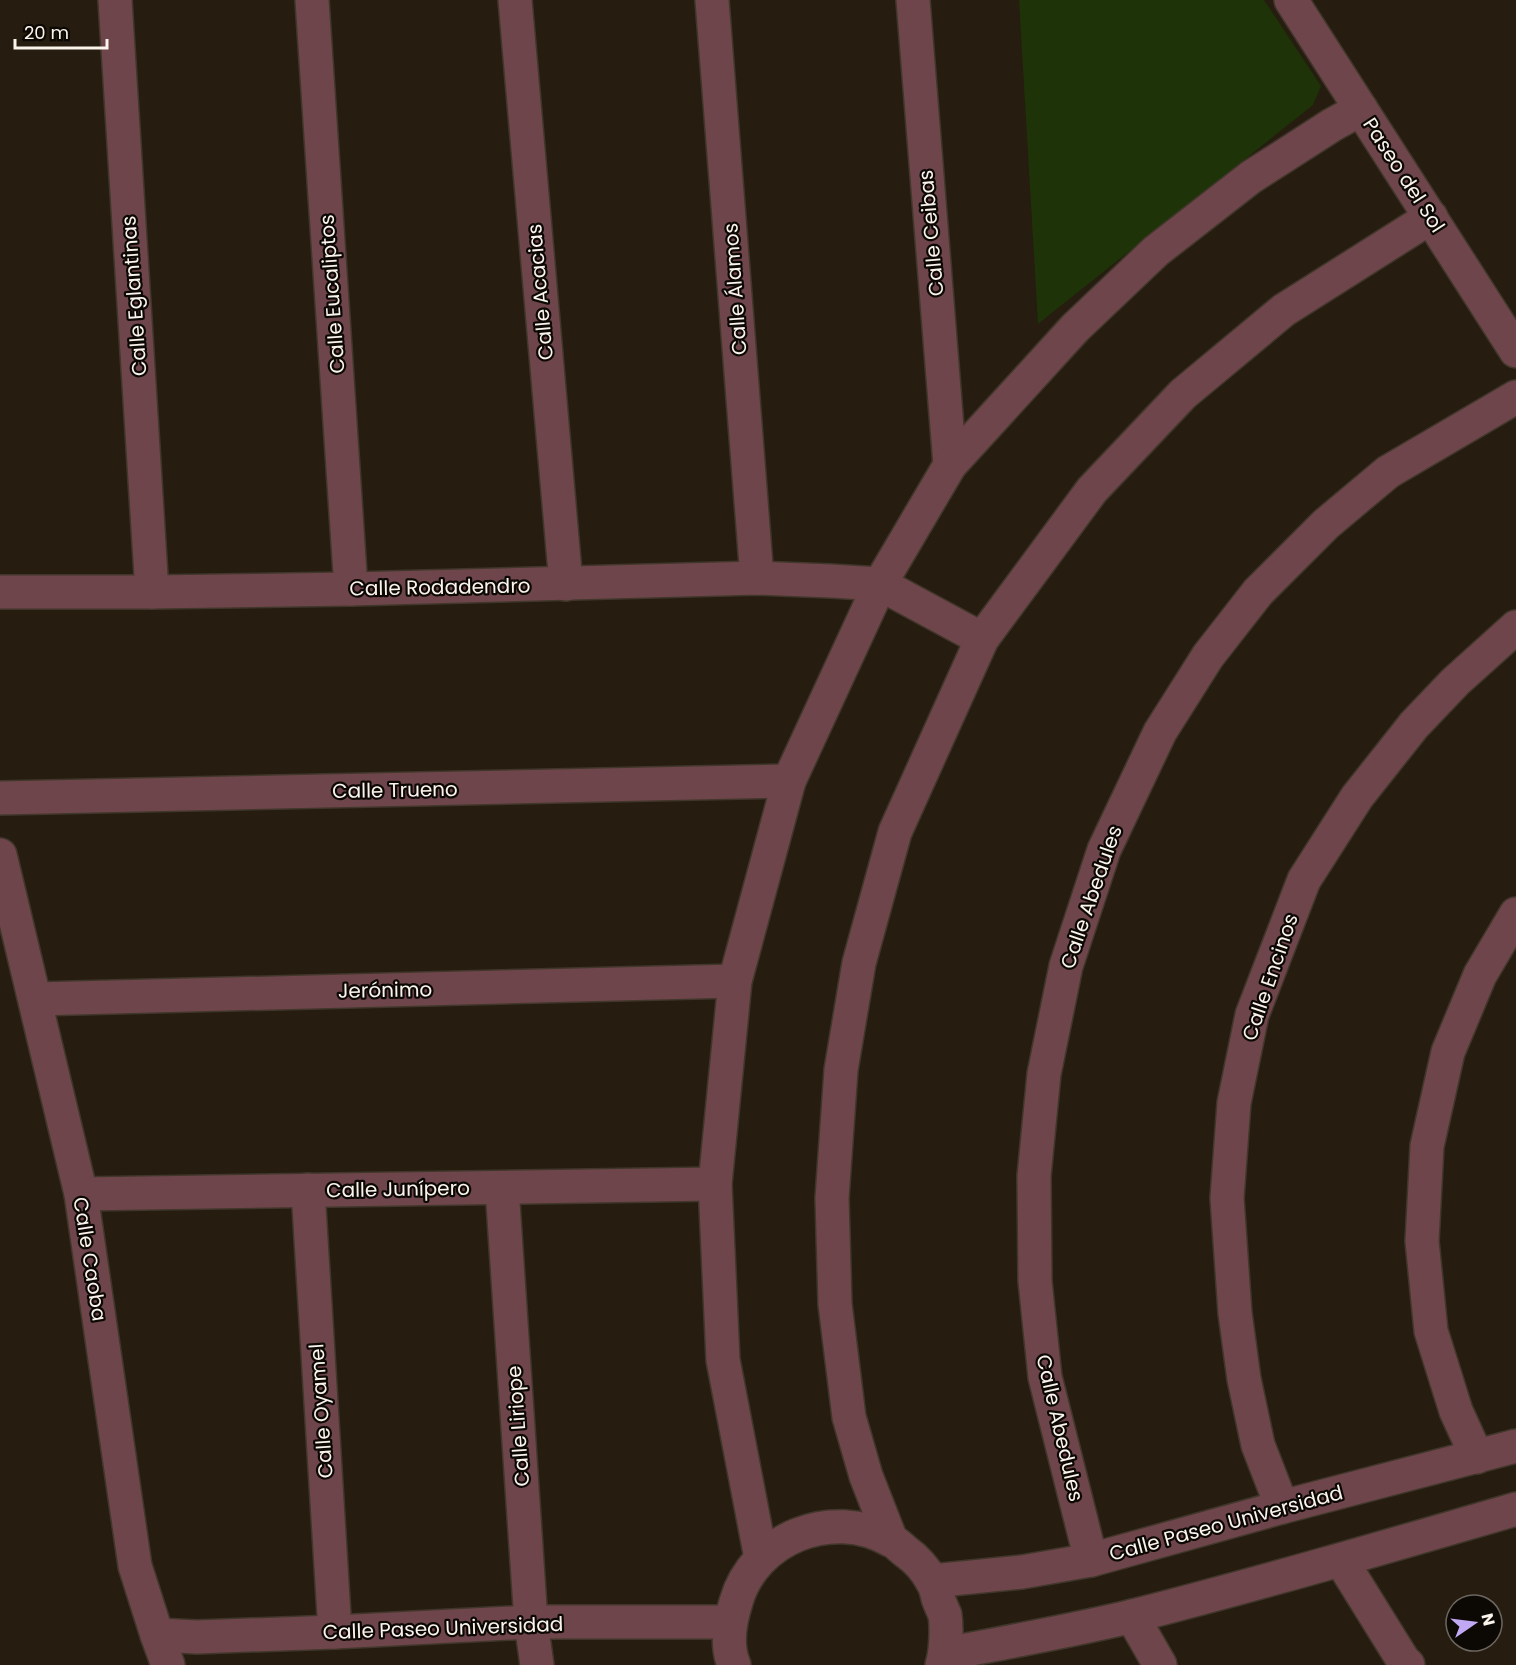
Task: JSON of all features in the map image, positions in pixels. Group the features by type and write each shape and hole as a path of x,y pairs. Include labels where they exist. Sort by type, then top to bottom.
{"street":[{"name":"Calle Eglantinas","path":"115,0 152,592"},
{"name":"Calle Eucaliptos","path":"312,0 351,589"},
{"name":"Calle Acacias","path":"515,0 566,584"},
{"name":"Calle Álamos","path":"712,0 758,578"},
{"name":"Calle Ceibas","path":"913,0 950,465"},
{"name":"Paseo del Sol","path":"1291,0 1516,351"},
{"path":"761,1558 723,1360 715,1184 735,981 789,781 880,584 950,465 1075,328 1155,252 1251,177 1361,109"},
{"path":"891,1540 866,1476 849,1417 835,1304 832,1198 841,1070 859,963 895,832 982,639 1092,490 1183,394 1284,310 1431,217"},
{"name":"Calle Abedules","path":"1091,1560 1045,1377 1035,1281 1034,1176 1044,1074 1066,966 1104,850 1160,732 1208,656 1258,592 1326,524 1388,472 1516,398"},
{"name":"Calle Rodadendro","path":"0,592 351,589 758,578 880,584"},
{"path":"880,584 982,639"},
{"name":"Calle Encinos","path":"1282,1507 1258,1445 1244,1379 1235,1313 1227,1198 1234,1103 1252,1015 1304,880 1357,797 1414,724 1455,682 1516,627"},
{"name":"Calle Trueno","path":"0,798 789,781"},
{"name":"Calle Caoba","path":"0,855 81,1194 135,1566 162,1650"},
{"path":"1478,1457 1456,1411 1431,1331 1422,1241 1427,1146 1448,1052 1480,975 1516,914"},
{"name":"Jerónimo","path":"36,999 735,981"},
{"name":"Calle Junípero","path":"81,1194 715,1184"},
{"name":"Calle Liriope","path":"502,1188 531,1622 537,1665"},
{"name":"Calle Oyamel","path":"308,1190 335,1632"},
{"name":"Calle Paseo Universidad","path":"932,1581 1022,1572 1091,1560 1516,1446"},
{"path":"734,1665 731,1658 730,1622 740,1587 761,1558 783,1541 809,1530 836,1526 864,1529 891,1540 914,1558 932,1581 945,1616 944,1660 1132,1616 1341,1560 1516,1509"},
{"path":"1341,1560 1408,1665"},
{"path":"1132,1616 1160,1665"},
{"name":"Calle Paseo Universidad","path":"162,1650 197,1637 531,1622 730,1622"}],"green space":[{"path":"1019,0 1264,0 1321,86 1313,105 1038,324"}]}
